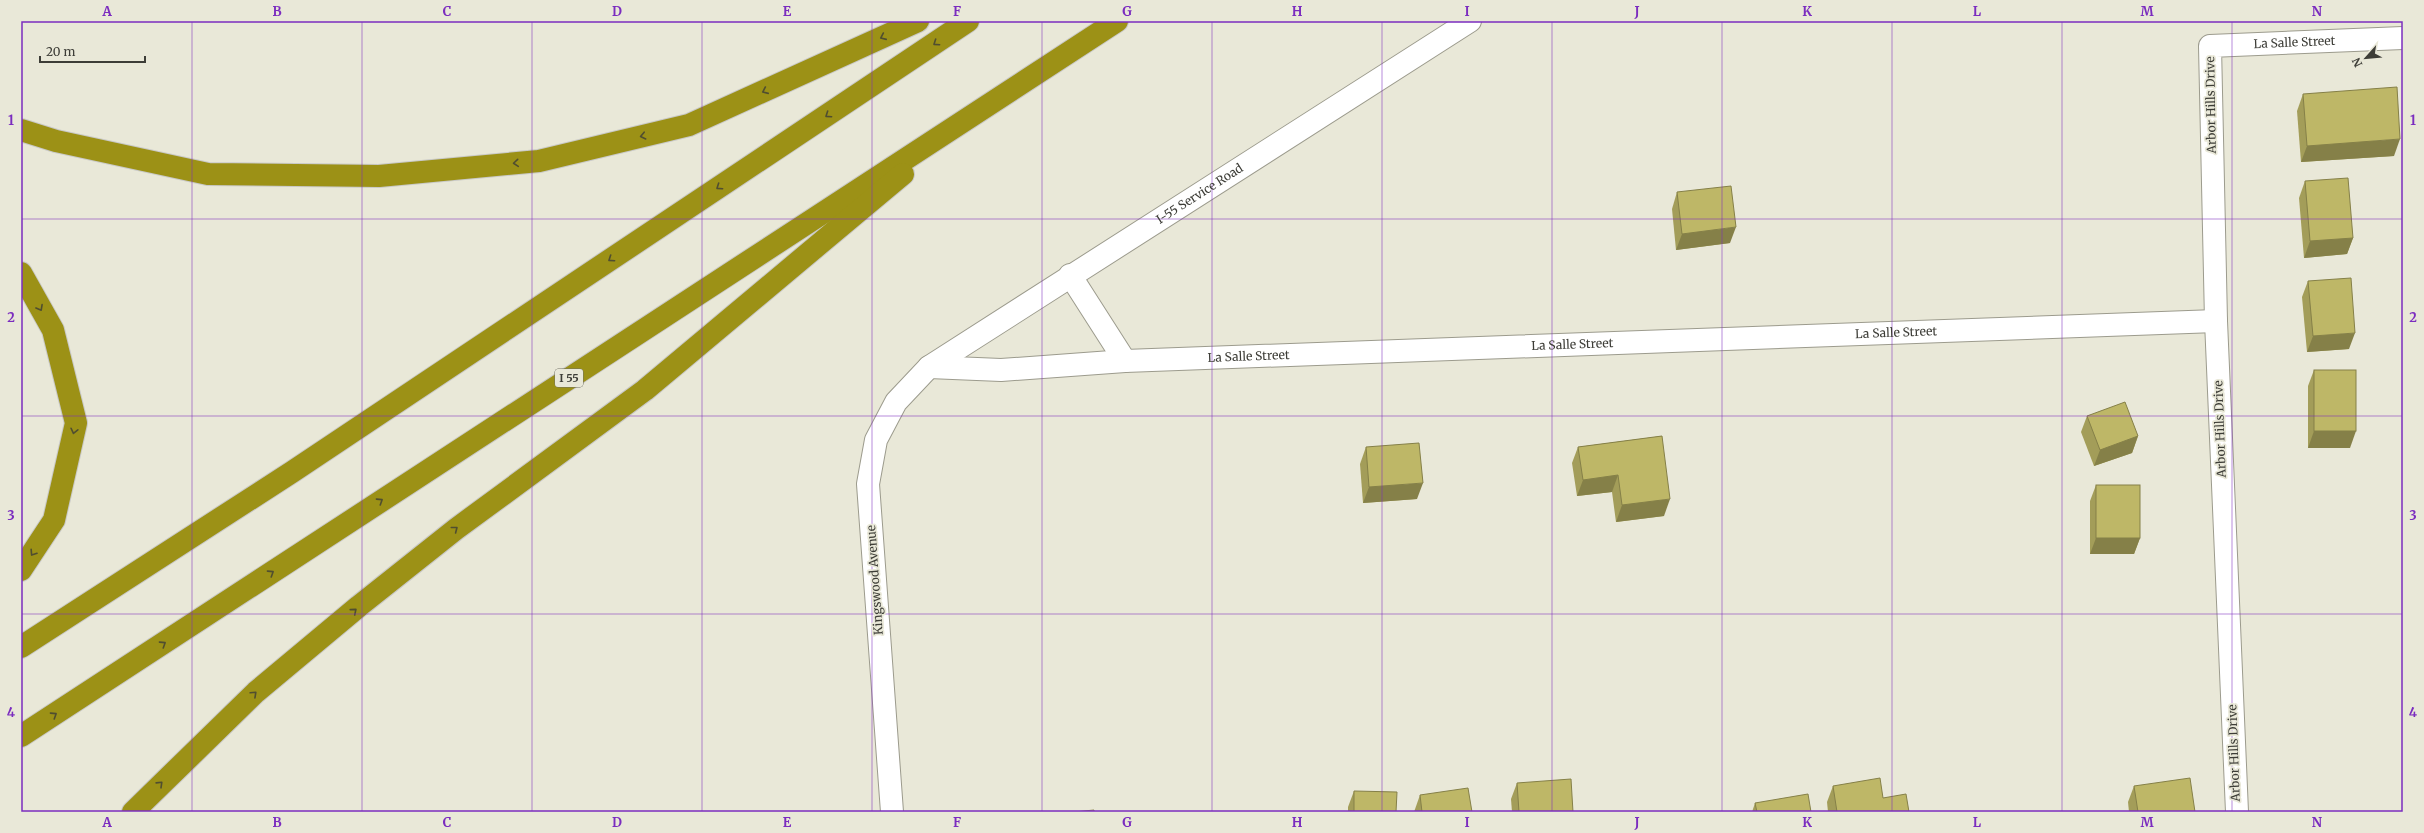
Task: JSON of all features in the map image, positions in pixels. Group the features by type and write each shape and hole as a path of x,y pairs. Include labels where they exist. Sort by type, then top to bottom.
{"highway":[{"path":"21,130 56,141 208,174 379,176 539,161 689,125 918,21"},
{"path":"21,647 292,472 968,21"},
{"name":"I 55","path":"21,736 1117,21"},
{"path":"133,812 256,692 359,606 456,529 645,390 983,108"},
{"path":"21,274 53,330 76,423 54,520 21,570"}],"street":[{"name":"I-55 Service Road","path":"929,367 1070,275 1470,21"},
{"name":"La Salle Street","path":"2210,46 2403,38"},
{"name":"Arbor Hills Drive","path":"2210,46 2216,321 2237,812"},
{"path":"1070,275 1125,361"},
{"name":"La Salle Street","path":"929,367 1001,370 1125,361 2216,321"},
{"name":"Kingswood Avenue","path":"892,812 868,484 876,440 896,402 929,367"}],"building":[{"path":"2397,87 2400,139 2307,146 2303,94"},
{"path":"2348,178 2353,238 2310,241 2305,181"},
{"path":"1731,186 1736,227 1682,234 1677,192"},
{"path":"2351,278 2355,333 2313,336 2308,281"},
{"path":"2314,370 2356,370 2356,431 2314,431"},
{"path":"2125,402 2138,436 2100,450 2087,416"},
{"path":"1662,436 1670,499 1622,505 1618,475 1583,480 1578,447"},
{"path":"1419,443 1423,483 1369,487 1366,447"},
{"path":"2096,485 2140,485 2140,538 2096,538"},
{"path":"1880,778 1883,798 1906,794 1909,812 1837,812 1833,786"},
{"path":"2190,778 2195,812 2138,812 2134,786"},
{"path":"1571,779 1573,812 1519,812 1517,783"},
{"path":"1468,788 1472,812 1422,812 1420,795"},
{"path":"1354,791 1397,792 1396,812 1354,812"},
{"path":"1808,794 1811,812 1757,812 1755,803"},
{"path":"1094,810 1094,812 1074,812"}]}
